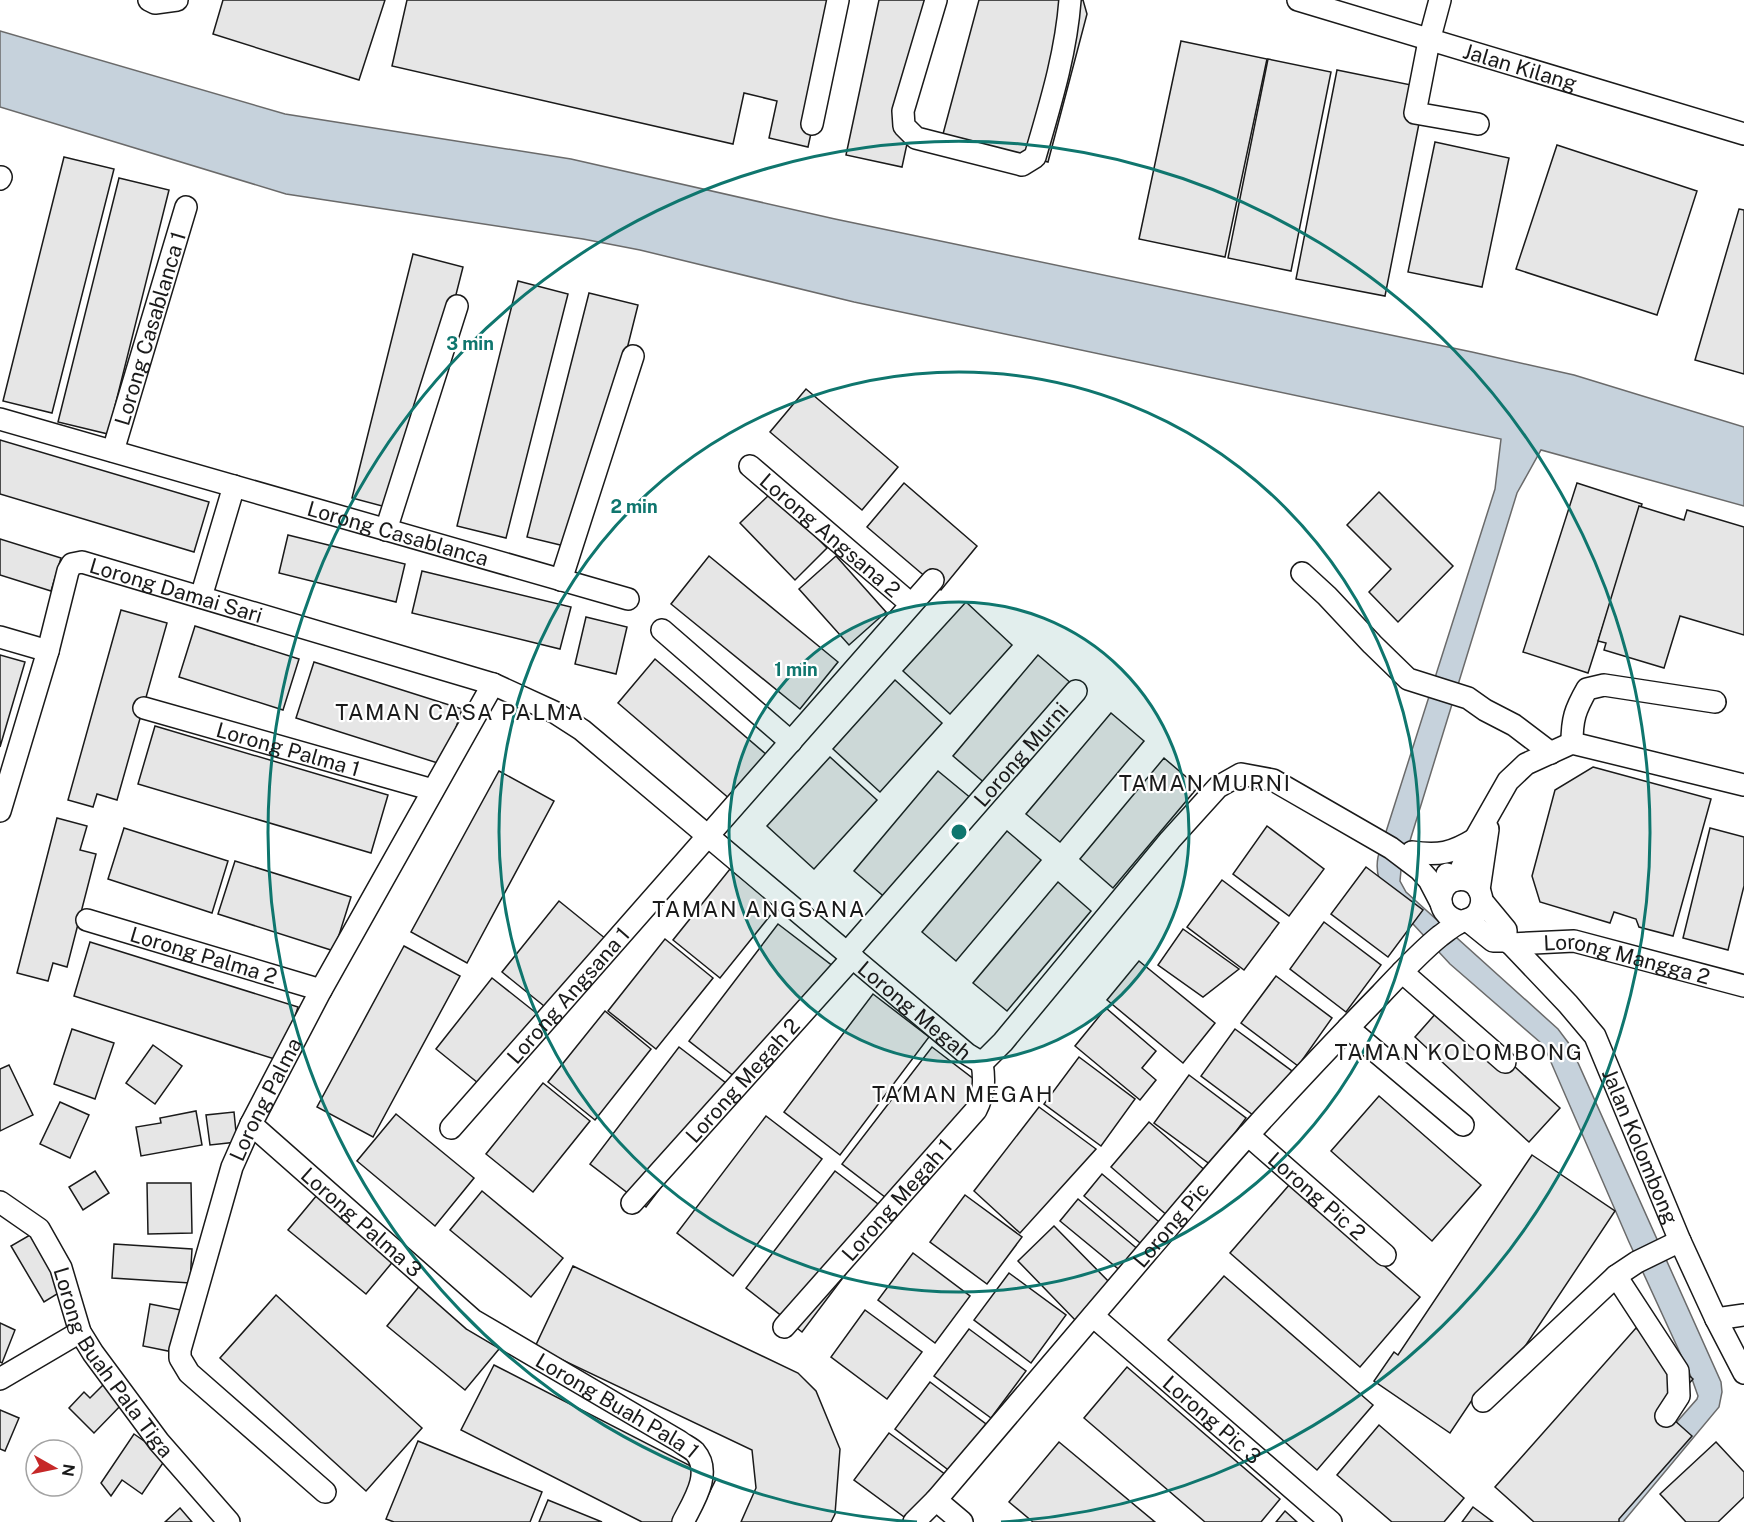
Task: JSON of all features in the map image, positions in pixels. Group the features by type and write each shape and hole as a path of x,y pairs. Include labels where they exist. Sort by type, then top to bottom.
{"street":[{"path":"149,0 155,3 177,0"},
{"path":"812,124 838,0"},
{"path":"936,0 903,111 904,126 916,138 1022,165 1035,158 1045,124 1062,57 1070,0"},
{"name":"Jalan Kilang","path":"1298,0 1744,134"},
{"path":"1440,0 1414,113 1478,124"},
{"name":"Lorong Casablanca 1","path":"113,451 186,207"},
{"path":"386,530 457,306"},
{"path":"561,580 633,356"},
{"name":"Lorong Casablanca","path":"0,419 628,599"},
{"name":"Lorong Angsana 2","path":"750,466 911,604"},
{"path":"201,597 234,486"},
{"name":"Lorong Damai Sari","path":"0,811 48,651 68,571 72,564 82,562 493,684"},
{"path":"1302,573 1408,679 1468,698 1514,725 1551,753"},
{"name":"Lorong Angsana 2","path":"708,836 933,580"},
{"path":"662,630 791,742"},
{"path":"0,637 48,651"},
{"name":"Lorong Palma","path":"325,1492 189,1373 180,1358 180,1350 232,1167 251,1124 321,990 493,684"},
{"name":"Lorong Megah","path":"493,684 554,712 582,730 967,1054 982,1063 1003,1042 1170,840 1218,787 1241,774 1273,780 1397,850 1456,880"},
{"path":"1572,743 1572,722 1575,710 1587,689 1604,685 1715,702"},
{"name":"Lorong Murni","path":"850,955 1076,691"},
{"name":"Lorong Palma 1","path":"144,708 433,790"},
{"path":"1491,811 1480,910 1476,916 1453,914 1443,891 1446,886 1456,880 1475,839 1508,781 1526,764 1572,743 1744,785"},
{"name":"Lorong Angsana 1","path":"451,1128 708,836"},
{"path":"1397,850 1440,854 1475,839"},
{"name":"Lorong Megah","path":"1397,850 1429,880 1453,914"},
{"path":"1456,880 1470,881 1481,896"},
{"name":"Jalan Kolombong","path":"1481,896 1506,930 1508,943 1595,1036 1671,1246 1716,1319 1744,1373"},
{"name":"Jalan Kolombong","path":"1453,914 1493,941 1508,943"},
{"name":"Lorong Pic","path":"915,1522 1248,1135 1402,972 1439,937 1453,914"},
{"name":"Lorong Palma 2","path":"87,920 321,990"},
{"name":"Lorong Mangga 2","path":"1508,943 1574,941 1744,986"},
{"name":"Lorong Megah 2","path":"632,1203 850,955"},
{"path":"1402,972 1505,1062"},
{"path":"1348,1028 1463,1125"},
{"name":"Lorong Megah 1","path":"784,1328 976,1110 983,1097 985,1080 982,1063"},
{"name":"Lorong Palma 3","path":"251,1124 473,1320"},
{"name":"Lorong Pic 2","path":"1248,1135 1385,1255"},
{"name":"Lorong Buah Pala Tiga","path":"0,1202 39,1229 61,1268 80,1332 93,1353 159,1442 229,1522"},
{"path":"1483,1401 1616,1276 1637,1262 1671,1246"},
{"path":"1616,1276 1678,1371 1679,1396 1666,1416"},
{"path":"1716,1319 1744,1315"},
{"name":"Lorong Pic 3","path":"1093,1316 1331,1522"},
{"name":"Lorong Buah Pala 1","path":"473,1320 680,1441 696,1453 702,1469 700,1488 683,1522"},
{"path":"0,1379 80,1332"},
{"path":"936,1500 962,1522"}],"shaded area":[{"path":"0,31 285,114 571,159 835,219 1472,352 1574,375 1744,427 1744,506 1541,450 1517,493 1401,870 1400,881 1406,892 1558,1029 1570,1045 1721,1382 1719,1407 1623,1522 1592,1522 1592,1518 1697,1399 1692,1379 1541,1043 1450,964 1389,898 1381,884 1377,868 1378,857 1495,489 1501,439 854,302 640,250 583,239 286,194 0,107"}],"building":[{"path":"223,0 385,0 359,80 213,34"},
{"path":"407,0 840,0 808,147 769,138 777,101 744,93 733,144 392,66"},
{"path":"879,0 938,0 902,167 846,155"},
{"path":"979,0 1083,0 1087,14 1048,162 943,134"},
{"path":"1181,41 1267,59 1225,257 1139,239"},
{"path":"1268,59 1331,72 1291,271 1228,258"},
{"path":"1337,70 1426,88 1385,296 1296,279"},
{"path":"1435,142 1509,158 1482,287 1408,272"},
{"path":"1557,145 1697,191 1657,315 1516,269"},
{"path":"64,157 114,169 52,413 3,401"},
{"path":"119,178 169,190 108,434 58,422"},
{"path":"1739,209 1744,210 1744,374 1695,360"},
{"path":"413,254 463,267 401,511 352,498"},
{"path":"518,281 568,294 506,538 457,526"},
{"path":"589,293 638,305 577,549 527,537"},
{"path":"806,389 898,467 862,510 770,432"},
{"path":"0,440 209,502 194,552 0,494"},
{"path":"904,483 977,546 941,590 867,527"},
{"path":"1577,483 1642,504 1588,673 1523,652"},
{"path":"772,492 827,548 795,580 740,523"},
{"path":"1379,492 1453,566 1398,622 1369,592 1391,569 1347,525"},
{"path":"1639,506 1684,520 1687,510 1744,527 1744,635 1680,616 1664,668 1604,650 1606,643 1598,641"},
{"path":"288,535 405,564 396,602 279,573"},
{"path":"0,539 61,558 51,591 0,575"},
{"path":"709,556 838,662 800,709 671,604"},
{"path":"836,556 886,612 849,645 799,589"},
{"path":"422,571 571,607 560,649 412,613"},
{"path":"966,602 1012,645 950,714 903,671"},
{"path":"121,610 167,623 117,800 97,794 93,807 68,800"},
{"path":"586,617 627,627 616,674 575,664"},
{"path":"195,626 299,659 283,710 179,677"},
{"path":"0,655 25,662 0,747"},
{"path":"1038,655 1072,684 987,785 953,756"},
{"path":"655,659 768,756 731,800 618,703"},
{"path":"314,662 462,709 444,765 296,718"},
{"path":"895,680 942,723 880,792 833,749"},
{"path":"1111,713 1144,741 1060,842 1026,814"},
{"path":"155,726 388,795 371,853 138,784"},
{"path":"830,757 877,800 814,869 767,826"},
{"path":"1164,758 1198,787 1113,888 1080,859"},
{"path":"1593,767 1711,799 1673,936 1639,927 1636,919 1614,912 1610,923 1540,902 1532,876 1555,790"},
{"path":"499,771 554,801 467,963 411,932"},
{"path":"938,771 972,799 888,900 854,871"},
{"path":"57,818 87,826 80,850 96,854 67,967 53,963 48,981 17,973"},
{"path":"1267,826 1324,869 1289,916 1233,874"},
{"path":"124,828 228,861 212,913 108,879"},
{"path":"1710,828 1744,837 1744,886 1728,950 1683,938"},
{"path":"1007,831 1041,860 956,961 922,932"},
{"path":"235,861 351,897 334,951 218,914"},
{"path":"1366,867 1423,910 1388,957 1331,914"},
{"path":"730,869 777,907 720,978 673,940"},
{"path":"1222,880 1279,923 1244,970 1187,927"},
{"path":"1058,882 1091,911 1007,1011 973,983"},
{"path":"559,901 606,939 549,1010 502,972"},
{"path":"1324,922 1381,965 1346,1012 1290,969"},
{"path":"778,924 834,967 744,1084 689,1041"},
{"path":"1183,929 1239,969 1203,997 1158,965"},
{"path":"665,939 713,978 656,1049 608,1011"},
{"path":"90,942 298,1007 281,1061 74,996"},
{"path":"404,946 460,976 373,1137 317,1107"},
{"path":"1139,961 1215,1023 1183,1063 1107,1000"},
{"path":"1276,976 1332,1018 1298,1066 1241,1023"},
{"path":"492,978 540,1016 483,1087 436,1049"},
{"path":"873,994 929,1037 840,1155 784,1112"},
{"path":"1445,1003 1560,1108 1529,1142 1415,1037"},
{"path":"1106,1008 1156,1051 1142,1068 1156,1080 1140,1100 1075,1046"},
{"path":"605,1011 651,1049 595,1120 548,1082"},
{"path":"72,1029 114,1043 95,1099 54,1084"},
{"path":"1235,1029 1292,1071 1257,1118 1201,1076"},
{"path":"153,1045 182,1066 155,1104 126,1083"},
{"path":"679,1047 735,1090 646,1207 590,1164"},
{"path":"932,1047 988,1090 898,1207 842,1164"},
{"path":"1079,1057 1135,1099 1101,1146 1044,1104"},
{"path":"9,1065 33,1115 0,1131 0,1069"},
{"path":"1189,1075 1246,1118 1211,1165 1154,1123"},
{"path":"543,1083 590,1121 533,1192 486,1154"},
{"path":"1379,1096 1481,1185 1432,1241 1331,1151"},
{"path":"60,1102 89,1115 70,1158 40,1144"},
{"path":"1039,1107 1096,1149 1020,1233 974,1191"},
{"path":"196,1111 202,1145 141,1156 136,1127 161,1123 160,1118"},
{"path":"234,1112 237,1142 210,1145 206,1115"},
{"path":"396,1114 474,1178 435,1226 357,1161"},
{"path":"766,1116 822,1159 733,1276 677,1233"},
{"path":"1149,1122 1207,1172 1169,1217 1111,1167"},
{"path":"1532,1155 1615,1211 1484,1408 1472,1400 1450,1433 1374,1381 1394,1352 1398,1355"},
{"path":"95,1171 109,1193 83,1210 69,1187"},
{"path":"835,1171 891,1214 802,1332 746,1288"},
{"path":"1102,1174 1164,1226 1146,1248 1084,1196"},
{"path":"147,1183 191,1183 192,1233 148,1234"},
{"path":"327,1183 405,1247 366,1294 288,1230"},
{"path":"1290,1184 1420,1297 1360,1367 1230,1253"},
{"path":"482,1191 563,1258 531,1297 450,1230"},
{"path":"965,1195 1022,1237 987,1284 930,1242"},
{"path":"1078,1199 1140,1251 1122,1272 1060,1221"},
{"path":"1054,1226 1114,1287 1078,1323 1018,1261"},
{"path":"42,1228 75,1283 44,1302 11,1246"},
{"path":"114,1244 192,1249 190,1283 112,1278"},
{"path":"913,1253 970,1296 935,1343 878,1300"},
{"path":"573,1266 798,1373 816,1391 840,1449 835,1514 831,1522 741,1522 756,1488 752,1450 535,1347"},
{"path":"1009,1273 1066,1315 1031,1363 974,1320"},
{"path":"1224,1276 1373,1405 1317,1470 1168,1340"},
{"path":"426,1278 504,1343 465,1390 387,1326"},
{"path":"276,1295 422,1428 366,1491 220,1358"},
{"path":"150,1304 181,1310 173,1352 143,1346"},
{"path":"865,1310 922,1352 887,1399 831,1357"},
{"path":"0,1323 15,1330 2,1363 0,1362"},
{"path":"1636,1328 1693,1379 1664,1411 1692,1436 1619,1519 1619,1522 1534,1522 1495,1487"},
{"path":"969,1329 1026,1371 991,1418 934,1376"},
{"path":"494,1365 716,1479 695,1522 642,1522 461,1430"},
{"path":"1127,1367 1280,1499 1261,1522 1205,1522 1084,1418"},
{"path":"106,1382 125,1401 94,1433 69,1408 84,1392 90,1398"},
{"path":"930,1382 986,1424 951,1472 895,1429"},
{"path":"0,1410 19,1418 5,1451 0,1449"},
{"path":"1379,1425 1464,1498 1444,1522 1392,1522 1337,1475"},
{"path":"889,1433 946,1475 911,1522 854,1480"},
{"path":"134,1434 167,1457 142,1494 122,1480 111,1496 101,1483"},
{"path":"418,1441 542,1492 530,1522 394,1522 386,1519"},
{"path":"1059,1442 1155,1522 1033,1522 1009,1502"},
{"path":"1716,1442 1744,1472 1744,1497 1718,1522 1686,1522 1660,1494"},
{"path":"548,1500 602,1522 539,1522"},
{"path":"1473,1507 1493,1522 1462,1522"},
{"path":"180,1508 192,1522 165,1522"},
{"path":"1285,1511 1297,1522 1276,1522"}],"district":[{"name":"TAMAN CASA PALMA","path":"460,712"},
{"name":"TAMAN MURNI","path":"1205,783"},
{"name":"TAMAN ANGSANA","path":"759,909"},
{"name":"TAMAN KOLOMBONG","path":"1459,1052"},
{"name":"TAMAN MEGAH","path":"963,1094"}]}
